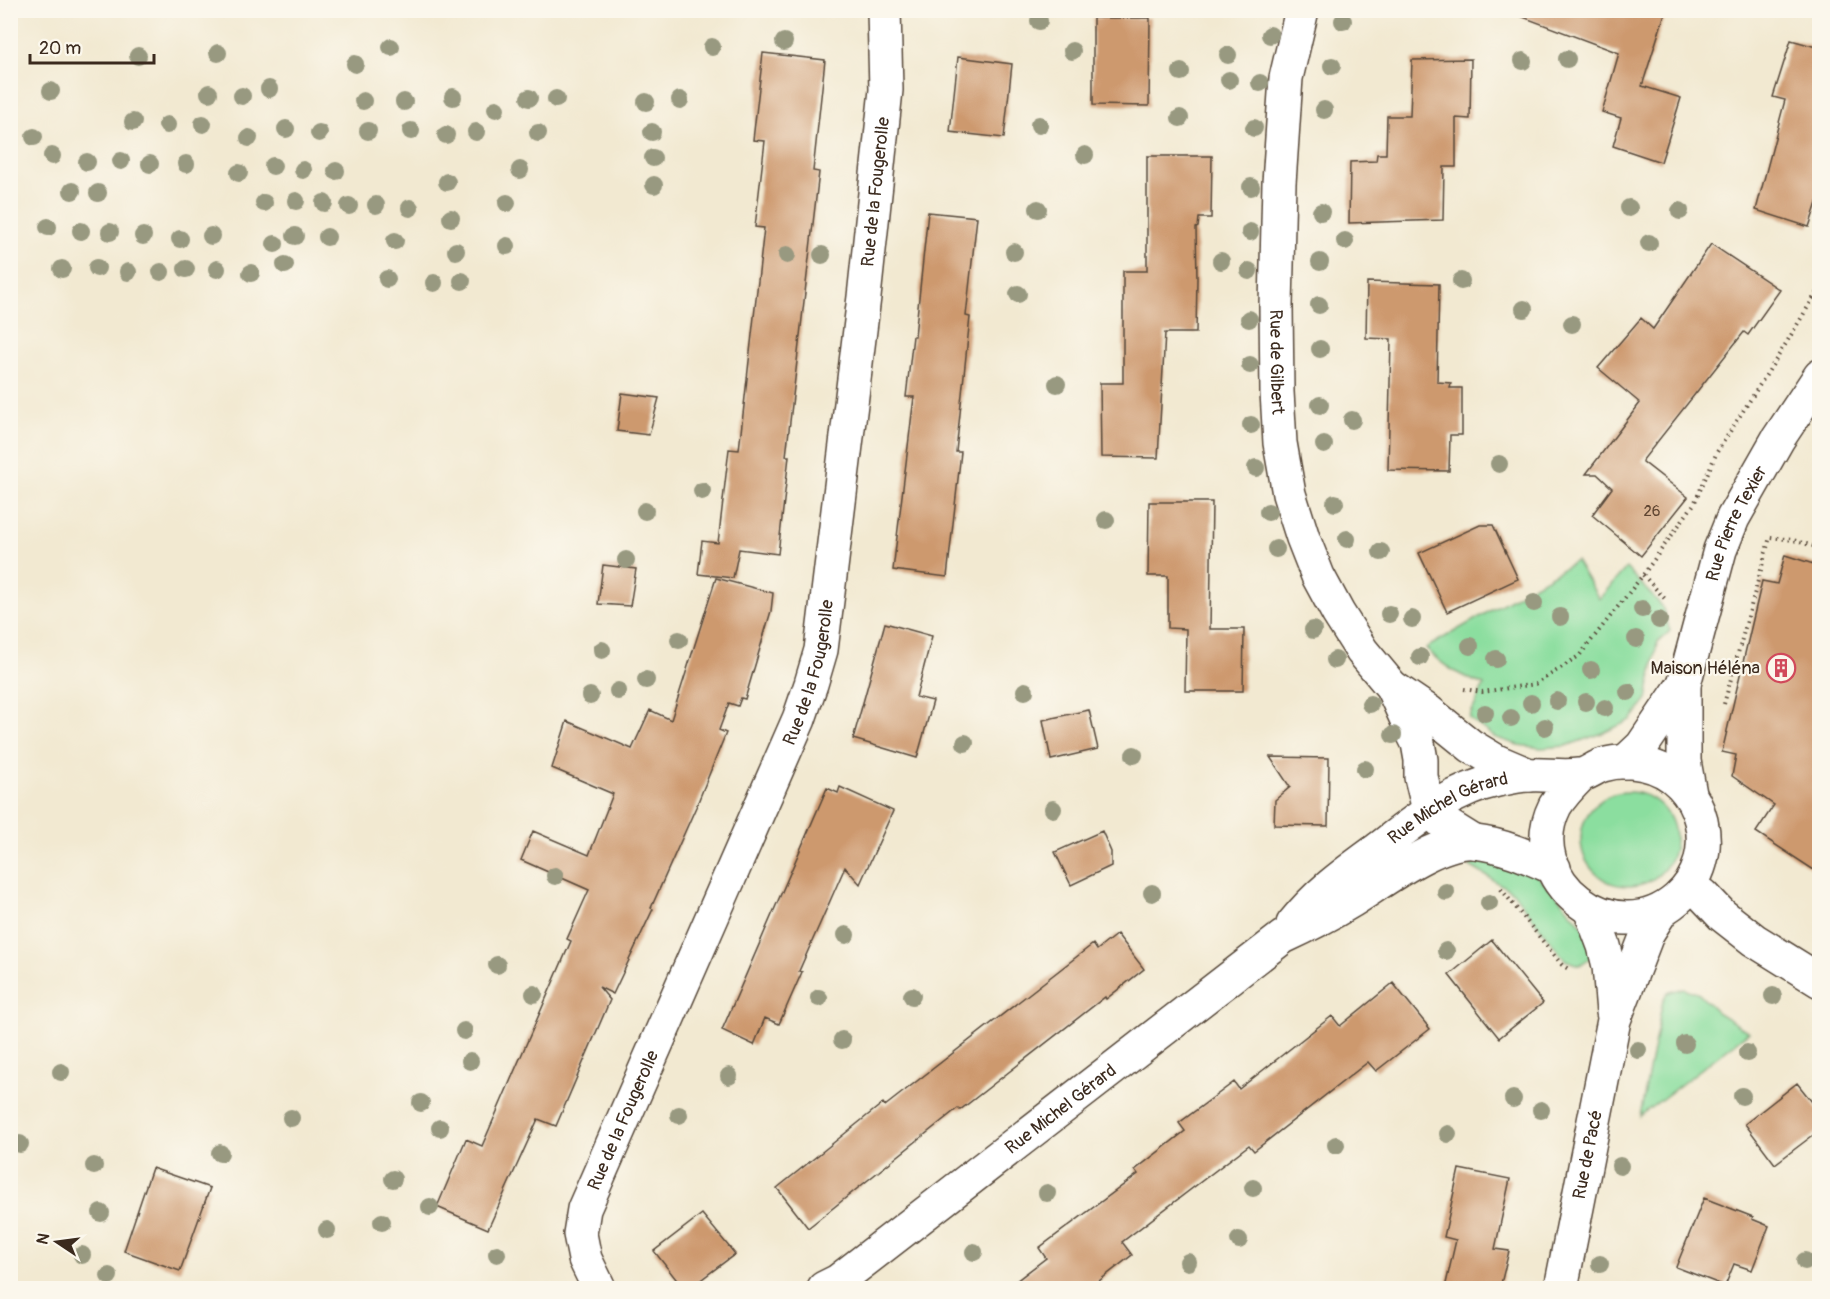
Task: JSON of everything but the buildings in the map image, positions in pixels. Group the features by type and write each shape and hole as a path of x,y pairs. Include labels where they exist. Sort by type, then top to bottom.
{"street":[{"name":"Rue de la Fougerolle","path":"599,1288 585,1259 580,1234 584,1209 799,719 821,650 864,297 886,90 884,10"},
{"name":"Rue de Gilbert","path":"1302,10 1286,78 1279,183 1276,306 1280,443 1289,494 1318,576 1362,651 1392,687 1418,743 1421,777 1429,810"},
{"name":"Rue Pierre Texier","path":"1690,794 1684,761 1684,684 1718,560 1733,518 1778,439 1820,376"},
{"name":"Rue Pierre Texier","path":"1625,762 1642,746 1684,684"},
{"name":"Rue de Gilbert","path":"1392,687 1429,712 1471,746 1496,761 1529,775"},
{"path":"1625,762 1644,764 1662,770 1677,780 1690,794 1699,811 1704,849 1699,868 1690,886 1677,899 1662,910 1644,916 1625,918 1607,916 1590,909 1574,898 1563,885 1554,868 1548,848 1549,827 1555,807 1566,790 1581,775 1602,765 1625,762"},
{"name":"Rue Michel Gérard","path":"1283,937 1326,887 1429,810 1470,788 1497,780 1529,775 1581,775"},
{"path":"1429,810 1442,822 1474,842"},
{"name":"Rue Michel Gérard","path":"831,1286 1283,937 1323,917 1436,850 1455,844 1474,842 1505,848 1554,868"},
{"path":"1690,886 1754,940 1820,981"},
{"path":"1590,909 1604,946 1614,1020"},
{"path":"1614,1020 1648,932 1662,910"},
{"name":"Rue de Pacé","path":"1561,1288 1614,1020"}],"path":[{"path":"1643,575 1694,504 1717,452 1820,287"},
{"path":"1770,537 1793,540 1820,548"}],"green space":[{"path":"1576,561 1599,599 1626,568 1662,606 1670,631 1657,643 1647,700 1631,720 1566,746 1541,748 1518,745 1494,737 1469,718 1484,685 1453,670 1439,661 1426,648"},
{"path":"1628,792 1646,796 1661,806 1671,821 1675,839 1671,857 1661,872 1646,882 1628,886 1610,882 1595,872 1585,857 1581,839 1585,821 1595,806 1610,796"},
{"path":"1470,857 1492,858 1536,875 1554,892 1587,931 1594,955 1580,965 1565,960 1513,892 1470,866"},
{"path":"1684,988 1699,994 1717,1012 1749,1032 1640,1116 1663,1000 1667,993"}],"place":[{"name":"Maison Héléna","path":"1781,668"}]}
